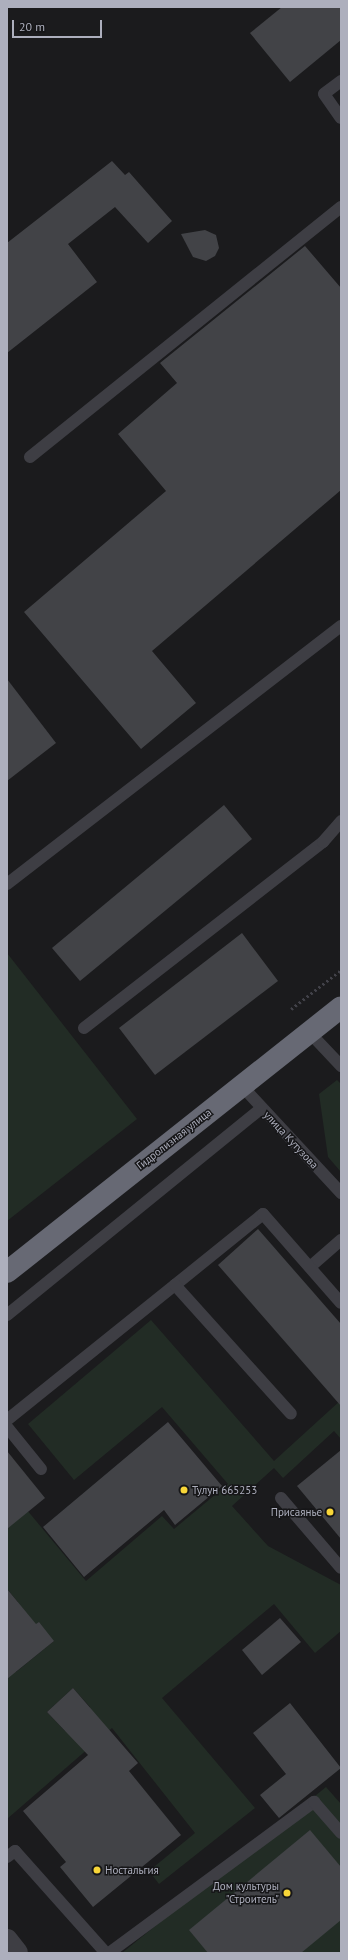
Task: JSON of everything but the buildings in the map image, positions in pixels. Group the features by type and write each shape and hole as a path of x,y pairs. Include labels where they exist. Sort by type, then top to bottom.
{"highway":[{"name":"Гидролизная улица","path":"7,1272 341,1006"}],"street":[{"path":"7,1940 17,1953"}],"lane":[{"path":"341,80 324,94 341,118"},
{"path":"30,457 341,206"},
{"path":"7,884 340,630"},
{"path":"84,1028 323,842 341,821"},
{"path":"309,1032 341,1066"},
{"name":"улица Кутузова","path":"242,1086 341,1193"},
{"path":"7,1315 262,1108"},
{"path":"7,1420 263,1214 341,1303"},
{"path":"310,1267 341,1240"},
{"path":"175,1285 291,1414"},
{"path":"7,1427 40,1469"},
{"path":"281,1498 341,1568"},
{"path":"7,1857 15,1851 108,1953 314,1802 339,1825"}],"shaded area":[{"path":"7,953 137,1119 7,1221"},
{"path":"337,1080 341,1084 341,1172 328,1157 319,1094"},
{"path":"151,1320 274,1461 341,1400 341,1439 334,1431 283,1478 274,1468 232,1506 268,1546 341,1585 341,1631 315,1653 274,1604 162,1698 255,1808 159,1884 149,1871 195,1833 112,1728 7,1819 7,1662 16,1672 54,1641 7,1649 18,1602 7,1589 7,1486 86,1581 162,1516 174,1529 228,1484 162,1407 74,1480 28,1424","holes":["73,1688 90,1707 65,1731 47,1712"]},
{"path":"326,1787 341,1804 341,1953 122,1953"}],"place":[{"name":"Тулун 665253","path":"184,1490"},
{"name":"Присаянье","path":"330,1512"},
{"name":"Ностальгия","path":"97,1870"},
{"name":"Дом культуры \"Строитель\"","path":"287,1893"}]}
